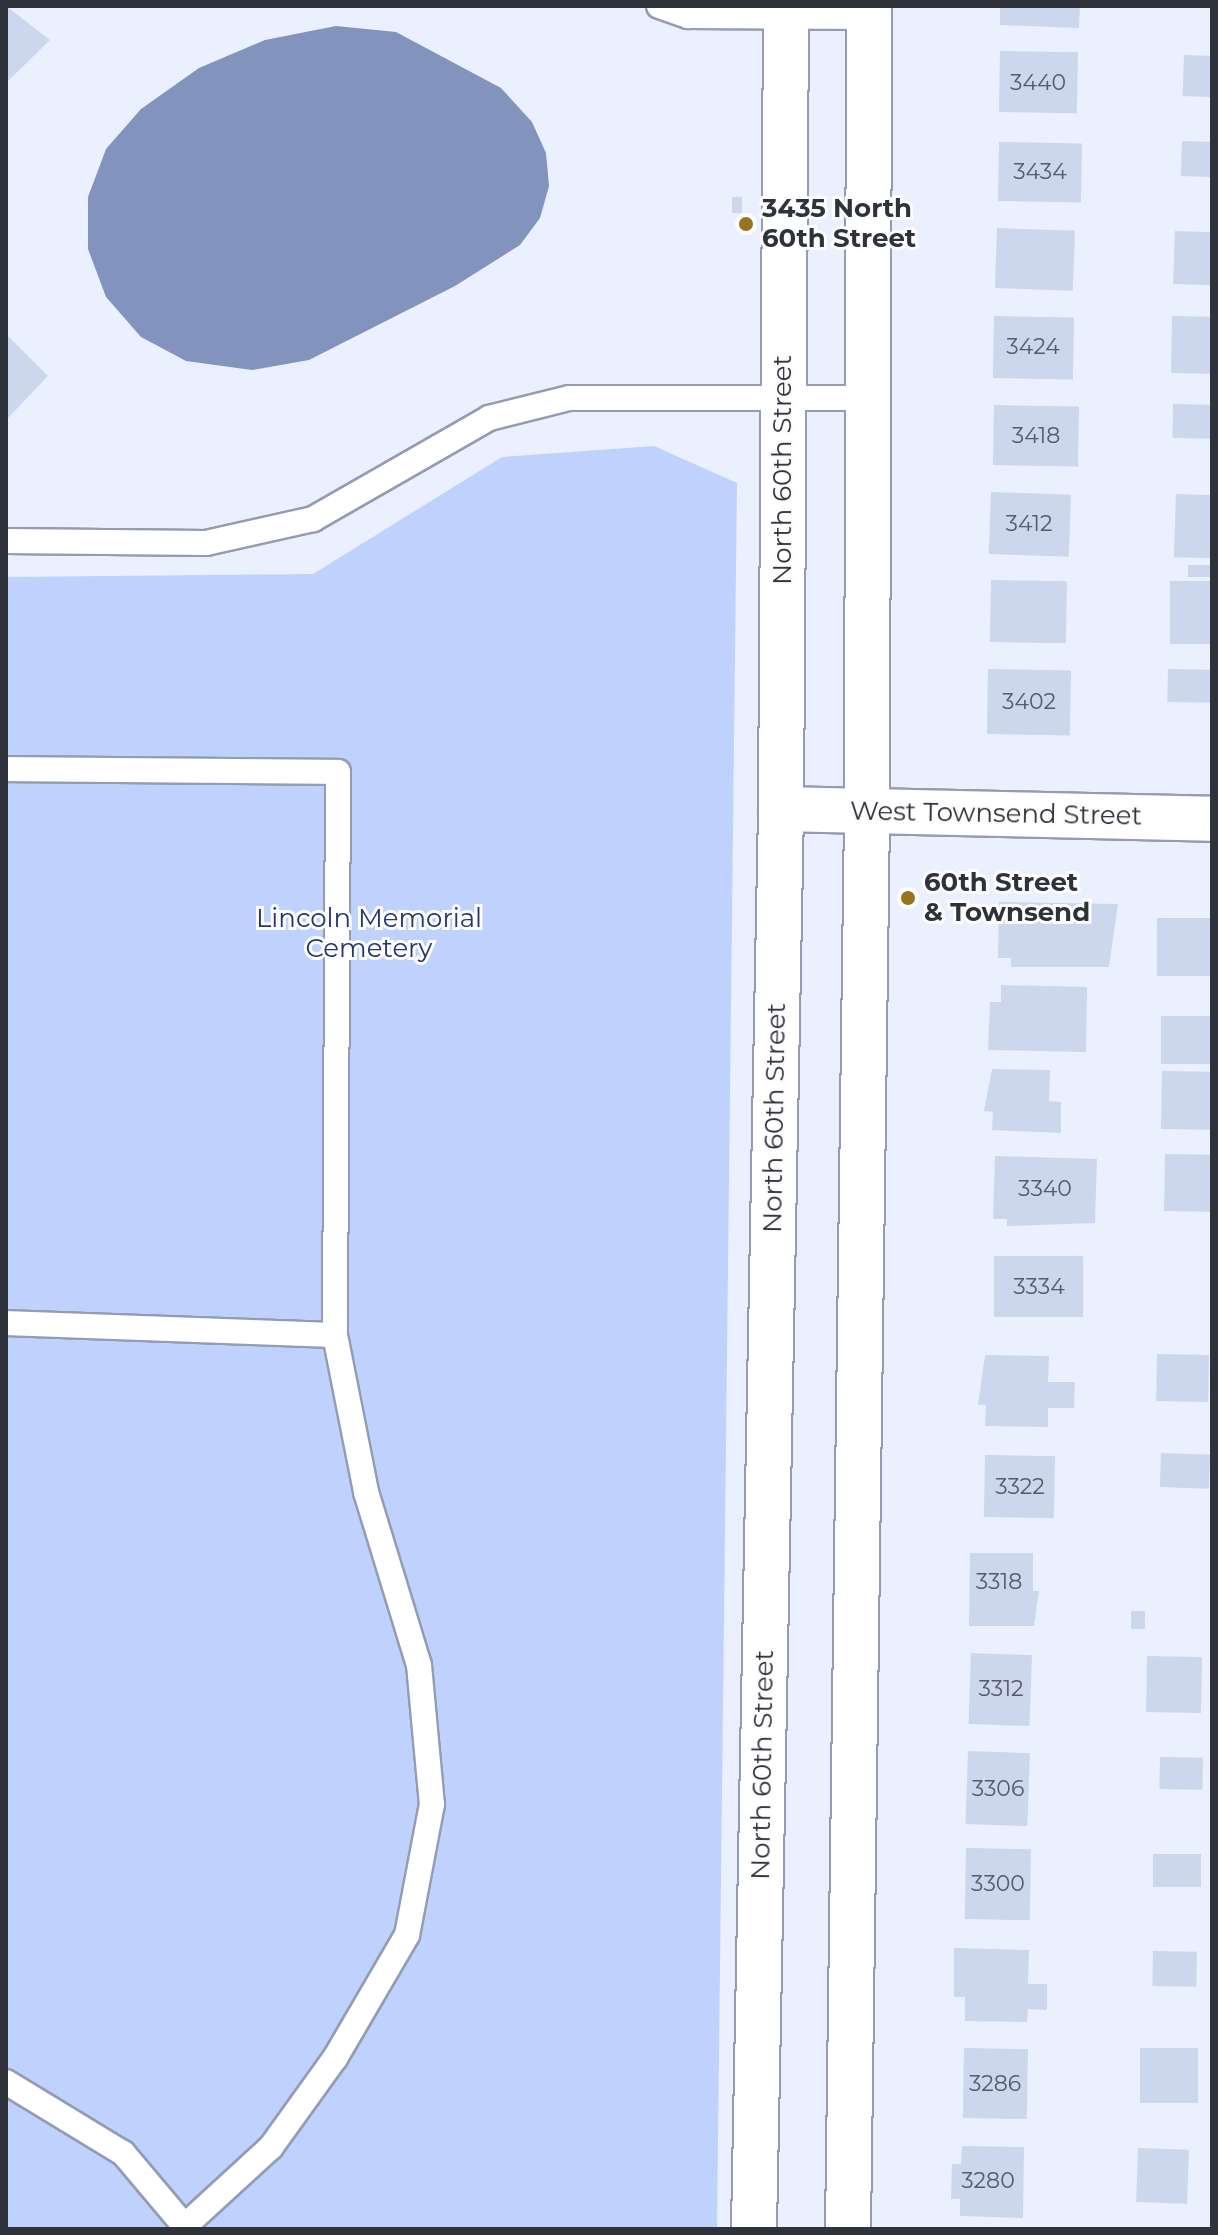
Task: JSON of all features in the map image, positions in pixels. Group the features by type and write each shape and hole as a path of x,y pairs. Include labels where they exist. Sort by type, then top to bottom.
{"main road":[{"name":"North 60th Street","path":"754,2229 781,809 786,12"},
{"path":"848,2229 867,811 869,12"},
{"name":"West Townsend Street","path":"781,809 1212,819"}],"lane":[{"path":"659,6 688,16 869,12"},
{"path":"6,541 206,543 313,519 489,418 569,398 868,398"},
{"path":"6,769 338,772 335,1335 366,1492 419,1665 432,1804 407,1935 391,1963 335,2058 271,2147 187,2227 123,2153 6,2082"},
{"path":"6,1323 335,1335"}],"green space":[{"name":"Lincoln Memorial Cemetery","path":"654,446 737,483 717,2229 6,2229 6,577 313,574 502,457"}],"shaded area":[{"path":"336,26 396,32 501,88 532,122 546,153 549,186 540,218 520,245 455,286 309,360 252,370 186,361 141,337 106,297 88,249 88,197 106,149 141,109 199,68 265,40"}],"building":[{"path":"6,6 50,40 6,83"},
{"path":"1000,6 1080,6 1079,28 1000,25"},
{"path":"1000,51 1078,52 1077,113 999,112"},
{"path":"1184,55 1212,56 1211,97 1183,96"},
{"path":"1182,141 1212,142 1211,177 1181,176"},
{"path":"999,142 1082,143 1081,202 998,201"},
{"path":"732,197 742,197 742,213 732,213"},
{"path":"997,228 1075,231 1073,291 995,288"},
{"path":"1175,231 1212,232 1210,285 1173,284"},
{"path":"994,316 1074,317 1073,379 993,378"},
{"path":"1172,316 1212,317 1211,374 1171,373"},
{"path":"6,334 48,376 6,420"},
{"path":"1173,404 1212,405 1211,439 1172,438"},
{"path":"994,405 1079,406 1078,466 993,465"},
{"path":"991,492 1071,495 1069,557 989,554"},
{"path":"1176,494 1212,495 1210,558 1174,557"},
{"path":"1188,565 1212,565 1212,577 1188,577"},
{"path":"991,580 1067,581 1066,643 990,642"},
{"path":"1170,581 1212,581 1212,644 1170,644"},
{"path":"988,669 1071,670 1070,735 987,734"},
{"path":"1168,669 1212,670 1211,703 1167,702"},
{"path":"999,902 1118,904 1109,967 1011,967 1011,958 998,958"},
{"path":"1157,918 1212,918 1212,976 1157,976"},
{"path":"1001,985 1087,987 1086,1052 988,1050 990,1002 1001,1002"},
{"path":"1161,1016 1212,1016 1212,1064 1161,1064"},
{"path":"992,1069 1050,1070 1049,1101 1061,1102 1061,1133 992,1130 993,1112 984,1111"},
{"path":"1162,1071 1212,1072 1211,1130 1161,1129"},
{"path":"1165,1154 1212,1155 1211,1212 1164,1211"},
{"path":"995,1156 1097,1159 1095,1223 1007,1226 1007,1219 993,1219"},
{"path":"994,1256 1083,1256 1083,1317 994,1317"},
{"path":"1157,1354 1209,1355 1208,1402 1156,1401"},
{"path":"985,1355 1049,1356 1048,1382 1075,1382 1074,1408 1048,1408 1048,1427 985,1426 986,1405 978,1405"},
{"path":"1161,1453 1210,1455 1209,1489 1160,1487"},
{"path":"985,1455 1055,1456 1054,1518 984,1517"},
{"path":"970,1553 1033,1553 1033,1591 1039,1591 1034,1626 969,1626"},
{"path":"1131,1611 1145,1611 1145,1629 1131,1629"},
{"path":"971,1653 1032,1655 1029,1726 969,1724"},
{"path":"1147,1656 1202,1657 1201,1713 1146,1712"},
{"path":"968,1751 1030,1753 1027,1826 965,1824"},
{"path":"1160,1757 1203,1758 1202,1790 1159,1789"},
{"path":"966,1848 1031,1849 1030,1920 965,1919"},
{"path":"1153,1854 1201,1854 1201,1887 1153,1887"},
{"path":"954,1948 1029,1950 1028,1984 1047,1984 1047,2010 1028,2009 1027,2022 965,2021 965,1997 954,1997"},
{"path":"1153,1951 1197,1952 1196,1987 1152,1986"},
{"path":"964,2048 1028,2049 1027,2119 963,2118"},
{"path":"1140,2048 1198,2048 1198,2103 1140,2103"},
{"path":"962,2146 1024,2147 1023,2218 960,2216 960,2199 951,2199 952,2164 961,2164"},
{"path":"1138,2148 1189,2150 1187,2204 1136,2202"}],"place":[{"name":"3435 North 60th Street","path":"746,224"},
{"name":"60th Street & Townsend","path":"908,898"}]}
